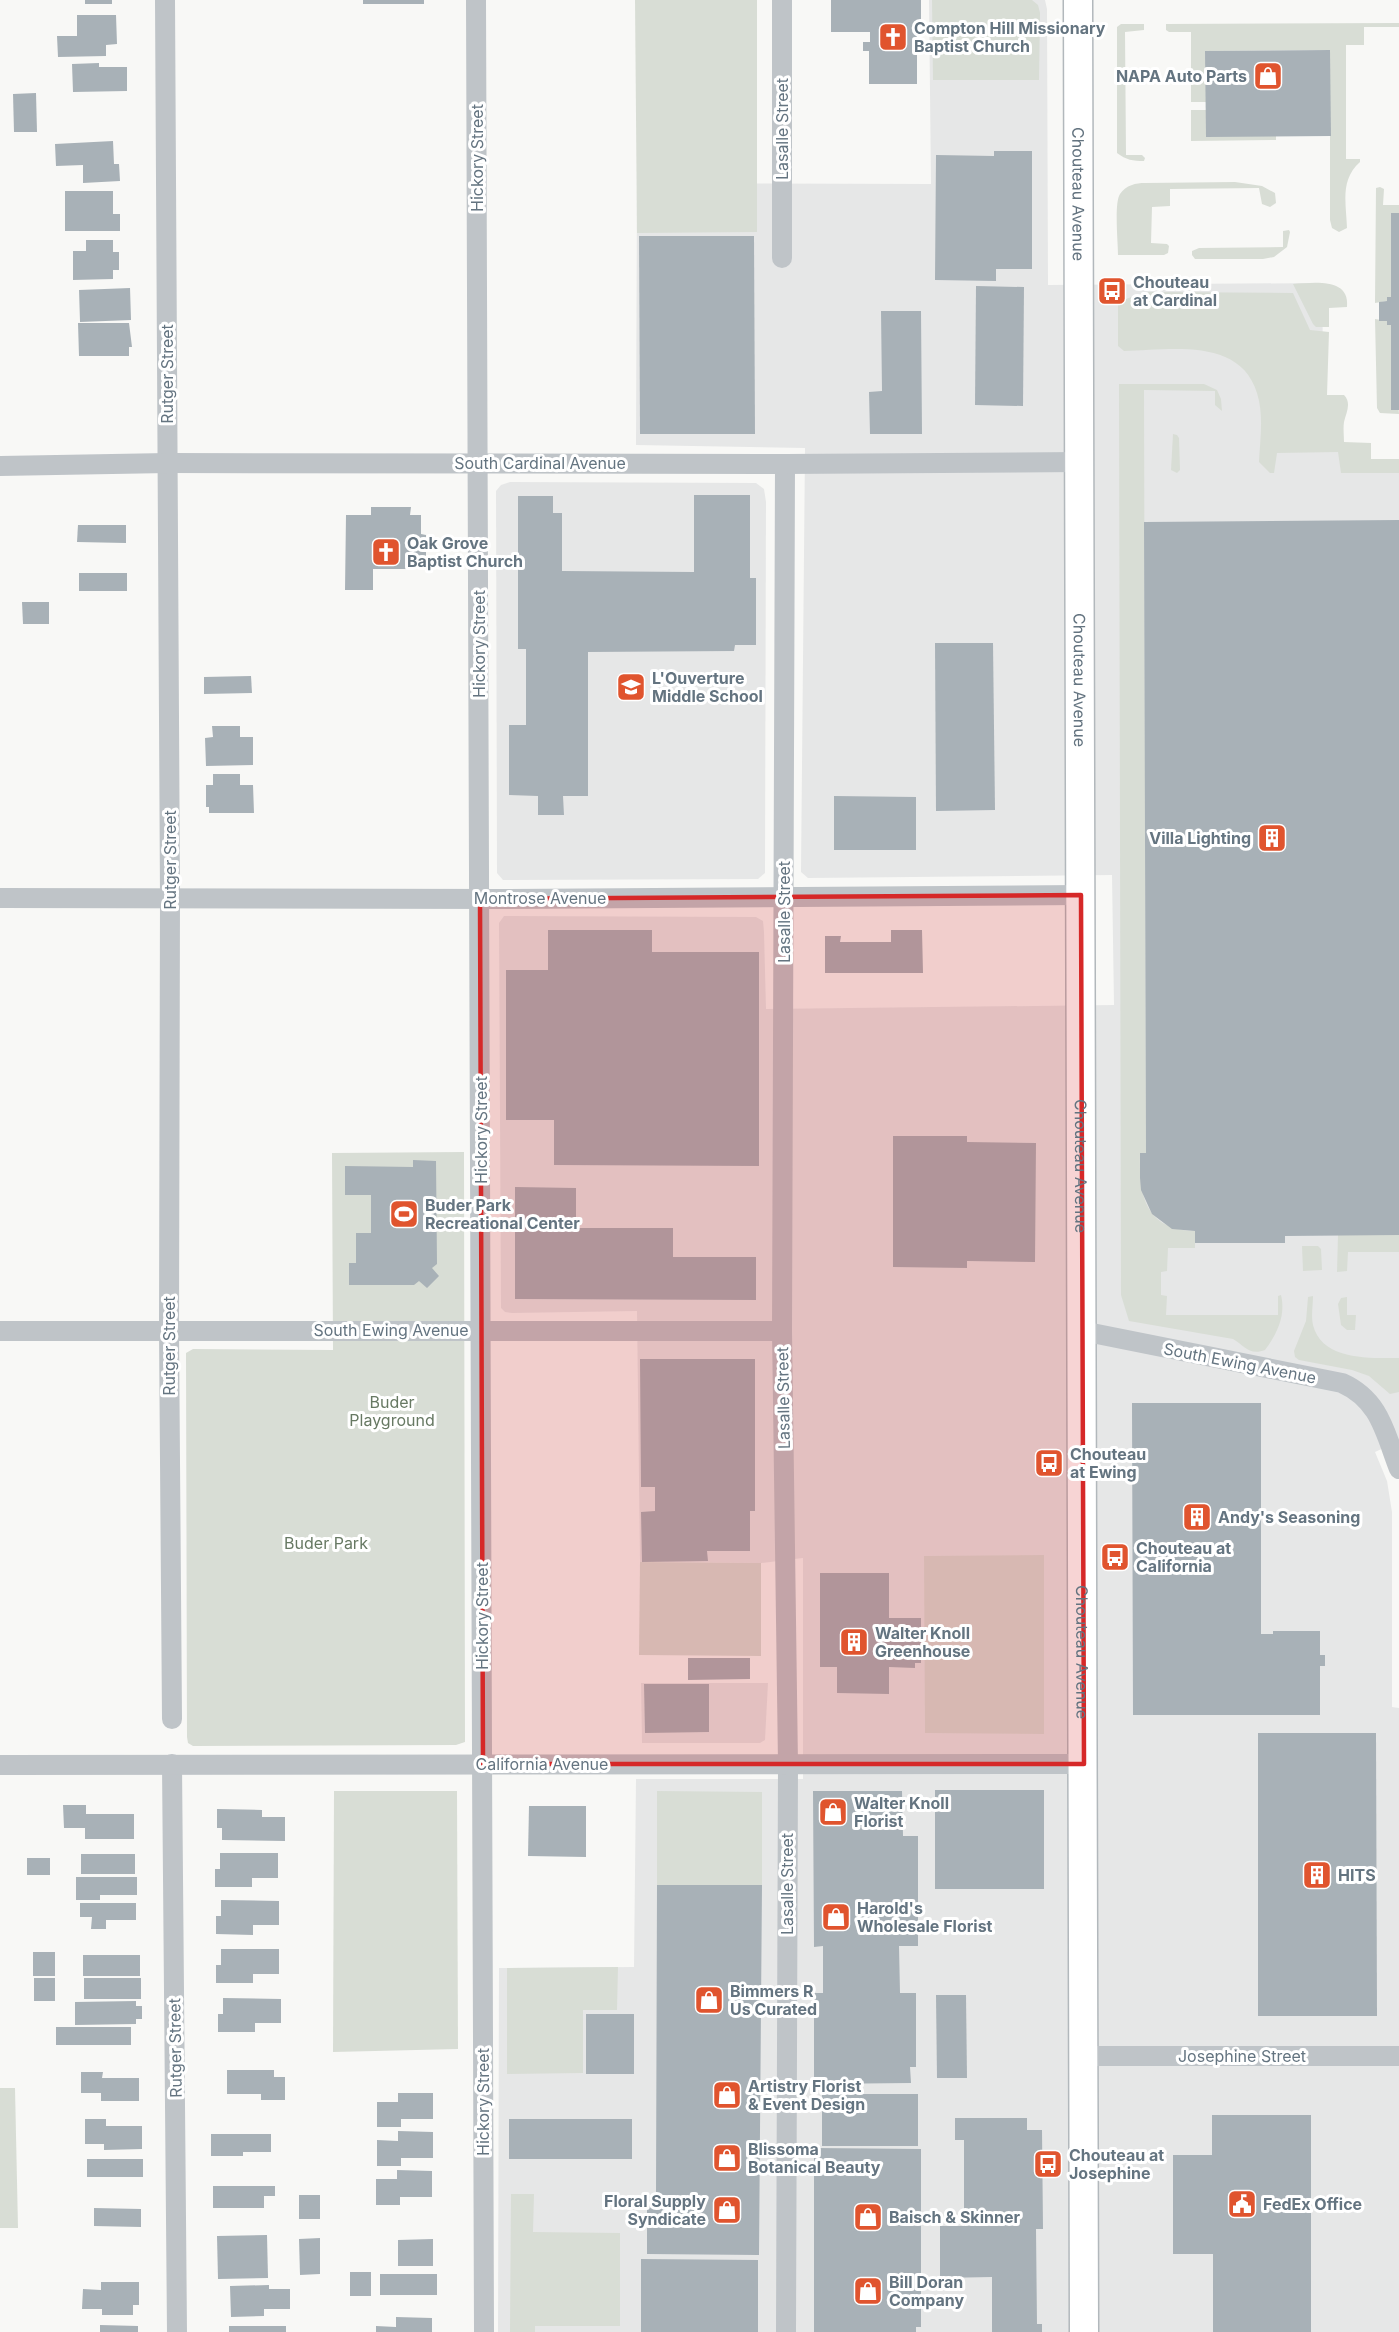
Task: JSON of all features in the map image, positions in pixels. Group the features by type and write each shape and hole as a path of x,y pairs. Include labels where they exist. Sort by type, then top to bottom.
{"main road":[{"name":"Chouteau Avenue","path":"1078,0 1081,462 1084,2332"}],"street":[{"name":"Rutger Street","path":"165,0 172,1719"},
{"name":"Hickory Street","path":"476,0 482,1329 483,2332"},
{"name":"Lasalle Street","path":"782,0 782,258"},
{"name":"South Cardinal Avenue","path":"0,466 168,463 1081,462"},
{"name":"Lasalle Street","path":"785,464 782,1331 788,1764 786,2332"},
{"name":"Montrose Avenue","path":"0,898 480,899 1081,895"},
{"name":"South Ewing Avenue","path":"0,1331 482,1329 782,1331"},
{"name":"South Ewing Avenue","path":"1082,1331 1342,1383 1357,1390 1368,1400 1380,1421 1399,1469"},
{"name":"Rutger Street","path":"172,1764 177,2332"},
{"name":"California Avenue","path":"0,1765 1084,1764"},
{"name":"Josephine Street","path":"1084,2056 1399,2056"}],"highlighted area":[{"path":"1081,895 1084,1764 483,1764 480,899"}],"shaded area":[{"path":"929,0 1045,0 1047,9 1048,285 1323,283 1322,403 1342,404 1342,469 1399,469 1399,1441 1375,1452 1387,1481 1392,1512 1392,1707 1399,1708 1399,2332 498,2332 499,1968 634,1967 636,1779 803,1779 803,1558 761,1563 640,1562 637,1311 512,1313 505,1312 501,1308 499,923 504,916 756,917 763,921 766,1009 1114,1005 1112,875 808,878 801,872 805,448 636,445 637,183 931,184"},
{"name":"L'Ouverture Middle School","path":"510,482 756,483 764,489 766,502 765,873 758,879 503,880 497,873 496,491 501,485"},
{"path":"641,1683 768,1683 765,1740 760,1743 642,1743"}],"green space":[{"path":"635,0 757,0 757,232 637,233"},
{"path":"932,0 1032,0 1038,5 1040,13 1039,80 933,80"},
{"path":"1399,23 1399,27 1364,27 1364,45 1346,45 1346,159 1360,159 1360,162 1349,176 1347,184 1345,200 1347,228 1339,232 1332,228 1330,220 1330,50 1206,51 1206,102 1191,102 1191,32 1166,30 1166,24"},
{"path":"1121,24 1144,24 1144,30 1125,32 1126,155 1142,155 1145,158 1144,161 1130,160 1117,153 1117,27"},
{"path":"1191,110 1206,110 1276,136 1276,140 1191,141"},
{"path":"1235,182 1262,186 1275,193 1276,203 1270,207 1262,204 1259,188 1170,189 1170,206 1152,207 1151,243 1167,244 1168,253 1164,255 1118,255 1118,199 1122,191 1128,187 1142,183"},
{"path":"1376,188 1384,189 1383,205 1399,205 1399,213 1391,213 1391,297 1387,301 1375,303"},
{"path":"1289,230 1287,247 1274,257 1195,259 1192,255 1192,251 1199,248 1283,247 1283,231"},
{"path":"1320,283 1337,286 1346,297 1347,307 1329,308 1329,327 1316,327 1293,284"},
{"path":"1145,292 1293,293 1310,330 1329,332 1327,395 1344,395 1348,401 1344,442 1371,443 1371,459 1399,459 1399,473 1341,473 1338,452 1277,453 1274,473 1270,473 1259,462 1261,419 1257,393 1248,375 1236,363 1220,355 1201,351 1162,349 1124,351 1118,346 1118,302"},
{"path":"1375,319 1387,321 1387,325 1391,325 1399,414 1380,413 1377,408"},
{"path":"1119,384 1204,384 1217,390 1221,399 1222,411 1215,405 1215,391 1144,390 1146,1153 1140,1154 1140,1169 1144,1196 1148,1208 1155,1217 1178,1229 1195,1231 1195,1248 1168,1248 1167,1271 1161,1272 1161,1295 1167,1296 1166,1315 1278,1315 1278,1296 1281,1295 1281,1317 1273,1338 1265,1350 1255,1352 1233,1339 1129,1321 1121,1295"},
{"path":"1173,434 1179,438 1180,470 1177,473 1171,470"},
{"name":"Buder Park","path":"464,1152 465,1742 456,1745 193,1746 188,1743 187,1737 186,1353 193,1349 333,1350 332,1153"},
{"path":"1338,1235 1399,1235 1399,1252 1348,1252 1347,1271 1337,1272"},
{"path":"1302,1246 1318,1246 1321,1249 1322,1270 1303,1271"},
{"path":"1313,1296 1312,1322 1318,1337 1326,1345 1349,1355 1399,1358 1399,1392 1390,1394 1369,1376 1352,1370 1299,1360 1295,1357 1294,1351 1306,1321 1308,1297"},
{"path":"1347,1297 1347,1315 1356,1315 1355,1330 1347,1330 1341,1325 1338,1304 1341,1298"},
{"path":"1044,1555 1044,1734 925,1733 924,1556"},
{"path":"640,1562 761,1563 761,1656 639,1655"},
{"path":"334,1791 457,1791 458,2049 333,2052"},
{"path":"657,1791 762,1792 762,1885 657,1885"},
{"path":"618,1967 617,2010 583,2010 583,2073 507,2074 507,1968"},
{"path":"0,2088 15,2088 18,2228 0,2228"},
{"path":"511,2194 534,2194 533,2232 620,2233 620,2326 535,2326 535,2332 510,2332"}],"building":[{"path":"85,0 112,0 112,4 85,4"},
{"path":"363,0 424,0 424,4 363,4"},
{"name":"Compton Hill Missionary Baptist Church","path":"831,0 921,0 921,30 917,31 917,84 869,84 869,51 863,51 863,42 870,42 870,32 831,32"},
{"path":"77,15 116,15 117,44 106,45 106,56 58,57 57,36 77,36"},
{"name":"NAPA Auto Parts","path":"1330,50 1331,136 1206,137 1205,51"},
{"path":"99,63 99,67 127,67 127,91 73,92 72,64"},
{"path":"36,93 37,132 14,132 13,94"},
{"path":"113,141 114,164 119,164 120,181 83,183 83,165 56,166 55,144"},
{"path":"994,151 1032,151 1032,269 996,269 996,281 935,280 936,155 994,156"},
{"path":"65,191 113,191 113,214 120,214 120,231 65,231"},
{"path":"1391,213 1399,213 1399,410 1391,410 1391,325 1387,325 1387,321 1379,321 1379,302 1387,301 1387,297 1391,297"},
{"path":"639,236 754,236 755,434 640,434"},
{"path":"86,240 113,240 113,252 119,252 119,270 113,270 113,279 73,280 73,251 86,251"},
{"path":"976,286 1024,287 1023,406 975,405"},
{"path":"130,288 131,320 80,322 79,290"},
{"path":"881,311 921,311 922,434 870,434 869,392 882,391"},
{"path":"78,323 129,323 132,347 129,347 129,356 79,356"},
{"name":"L'Ouverture Middle School","path":"694,495 750,495 750,578 756,578 756,645 735,645 734,651 588,652 588,796 563,796 564,815 538,815 538,796 509,795 509,725 526,725 526,649 518,649 518,496 553,496 553,513 562,513 562,571 694,572"},
{"name":"Oak Grove Baptist Church","path":"371,507 411,507 410,515 421,515 421,534 426,535 426,569 373,569 373,590 345,590 346,515 371,515"},
{"name":"Villa Lighting","path":"1399,520 1399,1235 1285,1236 1285,1243 1195,1243 1195,1231 1172,1229 1152,1214 1141,1190 1140,1178 1140,1153 1146,1153 1144,522"},
{"path":"78,525 126,525 126,543 77,542"},
{"path":"79,573 127,573 127,591 79,591"},
{"path":"22,602 49,602 49,624 23,624"},
{"path":"935,643 993,643 995,810 936,811"},
{"path":"251,676 252,693 204,694 204,677"},
{"path":"212,726 240,726 240,737 253,737 253,765 206,766 205,738 213,737"},
{"path":"213,774 240,774 240,785 253,785 254,813 209,813 209,807 206,807 206,785 213,785"},
{"path":"834,796 916,797 916,850 834,850"},
{"path":"548,930 652,930 652,952 759,952 759,1166 554,1165 554,1120 506,1120 506,970 548,970"},
{"path":"891,930 922,930 923,973 825,973 825,936 841,936 840,942 891,942"},
{"path":"893,1136 967,1136 967,1142 1036,1143 1035,1262 967,1261 967,1268 893,1267"},
{"name":"Buder Park Recreational Center","path":"413,1160 436,1161 437,1264 432,1268 439,1276 427,1288 419,1281 414,1285 349,1285 349,1263 356,1263 356,1233 371,1233 371,1195 345,1195 345,1166 413,1167"},
{"path":"515,1187 576,1188 576,1228 673,1228 673,1257 756,1257 756,1300 515,1299"},
{"path":"640,1359 755,1359 755,1511 750,1511 750,1551 707,1551 708,1561 642,1562 641,1512 655,1511 655,1487 641,1487"},
{"name":"Andy's Seasoning","path":"1132,1403 1261,1403 1261,1634 1273,1634 1273,1631 1320,1631 1320,1655 1325,1655 1325,1666 1320,1666 1320,1715 1133,1715"},
{"name":"Walter Knoll Greenhouse","path":"820,1573 889,1573 889,1618 921,1618 921,1663 915,1663 915,1668 889,1667 889,1694 837,1693 837,1667 820,1667"},
{"path":"688,1658 750,1658 750,1679 688,1680"},
{"path":"644,1684 709,1684 709,1732 645,1733"},
{"name":"HITS","path":"1258,1733 1376,1733 1377,2016 1258,2016"},
{"path":"935,1790 1044,1790 1044,1889 935,1889"},
{"path":"813,1791 902,1791 903,1836 918,1836 918,1946 899,1946 900,1993 916,1993 916,2067 910,2067 911,2083 814,2084 814,1993 823,1993 823,1946 814,1947"},
{"path":"63,1805 86,1805 86,1814 134,1814 134,1839 85,1839 85,1828 64,1828"},
{"path":"529,1806 586,1806 586,1857 528,1856"},
{"path":"217,1809 262,1810 262,1817 285,1817 285,1841 222,1840 222,1828 217,1828"},
{"path":"220,1853 278,1853 278,1878 252,1878 252,1887 215,1887 215,1869 220,1869"},
{"path":"81,1854 135,1854 135,1874 81,1874"},
{"path":"27,1858 50,1858 50,1875 27,1875"},
{"path":"76,1877 137,1877 137,1895 100,1895 100,1900 76,1900"},
{"path":"657,1885 762,1885 759,2255 647,2254 647,2196 656,2197"},
{"path":"221,1900 279,1901 279,1925 253,1925 253,1935 216,1934 216,1916 221,1916"},
{"path":"80,1903 136,1903 136,1920 106,1920 106,1929 91,1929 92,1917 80,1917"},
{"path":"221,1949 279,1949 279,1974 253,1974 253,1983 216,1983 216,1965 221,1965"},
{"path":"33,1952 55,1952 55,1976 33,1976"},
{"path":"83,1955 140,1955 140,1976 83,1976"},
{"path":"34,1978 55,1978 55,2001 34,2001"},
{"path":"84,1978 141,1978 141,1999 84,1999"},
{"path":"936,1995 966,1995 967,2078 937,2078"},
{"path":"223,1998 281,1999 281,2023 255,2023 255,2032 218,2032 218,2014 223,2014"},
{"path":"136,2001 136,2006 142,2006 142,2019 136,2019 136,2024 75,2025 75,2002"},
{"path":"586,2014 634,2014 634,2074 586,2074"},
{"path":"56,2027 131,2027 131,2045 56,2045"},
{"path":"227,2070 274,2070 274,2077 285,2077 285,2100 261,2100 261,2094 227,2094"},
{"path":"81,2072 103,2072 102,2078 139,2078 139,2101 101,2101 101,2093 81,2093"},
{"path":"398,2093 433,2093 433,2119 401,2119 401,2127 377,2127 377,2102 398,2102"},
{"path":"822,2094 918,2094 918,2146 822,2146"},
{"name":"FedEx Office","path":"1212,2115 1311,2115 1311,2332 1213,2332 1213,2254 1173,2254 1173,2155 1212,2155"},
{"path":"955,2118 1027,2118 1027,2130 1042,2130 1043,2229 1036,2229 1037,2324 1042,2324 1042,2332 992,2332 992,2277 940,2278 940,2226 964,2226 964,2140 955,2140"},
{"path":"85,2119 106,2119 106,2126 142,2126 142,2149 104,2150 104,2144 85,2144"},
{"path":"509,2119 632,2119 632,2159 509,2159"},
{"path":"398,2131 433,2132 433,2158 401,2158 401,2166 377,2166 377,2140 398,2141"},
{"path":"211,2134 271,2134 271,2152 243,2152 243,2156 211,2156"},
{"path":"814,2148 921,2149 921,2327 916,2327 916,2332 814,2332"},
{"path":"87,2159 143,2159 143,2177 87,2177"},
{"path":"397,2170 432,2171 432,2197 400,2197 400,2205 376,2205 376,2179 397,2179"},
{"path":"213,2186 275,2186 275,2196 264,2196 264,2208 213,2208"},
{"path":"299,2195 320,2195 320,2219 299,2219"},
{"path":"94,2208 141,2209 141,2227 94,2226"},
{"path":"267,2235 268,2278 218,2279 217,2236"},
{"path":"320,2238 320,2274 300,2275 299,2239"},
{"path":"433,2239 433,2266 398,2266 398,2240"},
{"path":"641,2259 758,2260 758,2332 641,2332"},
{"path":"350,2272 371,2272 371,2296 350,2296"},
{"path":"380,2274 437,2274 437,2295 380,2295"},
{"path":"101,2282 139,2282 139,2305 133,2305 133,2315 102,2315 102,2309 82,2309 83,2289 101,2290"},
{"path":"269,2285 269,2289 290,2289 290,2309 264,2309 264,2316 231,2317 230,2286"},
{"path":"396,2317 432,2318 432,2332 376,2332 376,2326 396,2327"},
{"path":"100,2325 138,2326 138,2332 100,2332"},
{"path":"229,2326 286,2326 286,2332 229,2332"}],"place":[{"name":"Compton Hill Missionary Baptist Church","path":"893,37"},
{"name":"NAPA Auto Parts","path":"1268,76"},
{"name":"Chouteau at Cardinal","path":"1112,291"},
{"name":"Oak Grove Baptist Church","path":"386,552"},
{"name":"L'Ouverture Middle School","path":"631,687"},
{"name":"Villa Lighting","path":"1272,838"},
{"name":"Buder Park Recreational Center","path":"404,1214"},
{"name":"Chouteau at Ewing","path":"1049,1463"},
{"name":"Andy's Seasoning","path":"1197,1517"},
{"name":"Chouteau at California","path":"1115,1557"},
{"name":"Walter Knoll Greenhouse","path":"854,1642"},
{"name":"Walter Knoll Florist","path":"833,1812"},
{"name":"HITS","path":"1317,1875"},
{"name":"Harold's Wholesale Florist","path":"836,1917"},
{"name":"Bimmers R Us Curated","path":"709,2000"},
{"name":"Artistry Florist & Event Design","path":"727,2095"},
{"name":"Blissoma Botanical Beauty","path":"727,2158"},
{"name":"Chouteau at Josephine","path":"1048,2164"},
{"name":"FedEx Office","path":"1242,2204"},
{"name":"Floral Supply Syndicate","path":"727,2210"},
{"name":"Baisch & Skinner","path":"868,2217"},
{"name":"Bill Doran Company","path":"868,2291"}],"park label":[{"name":"Buder Playground","path":"392,1411"}]}
